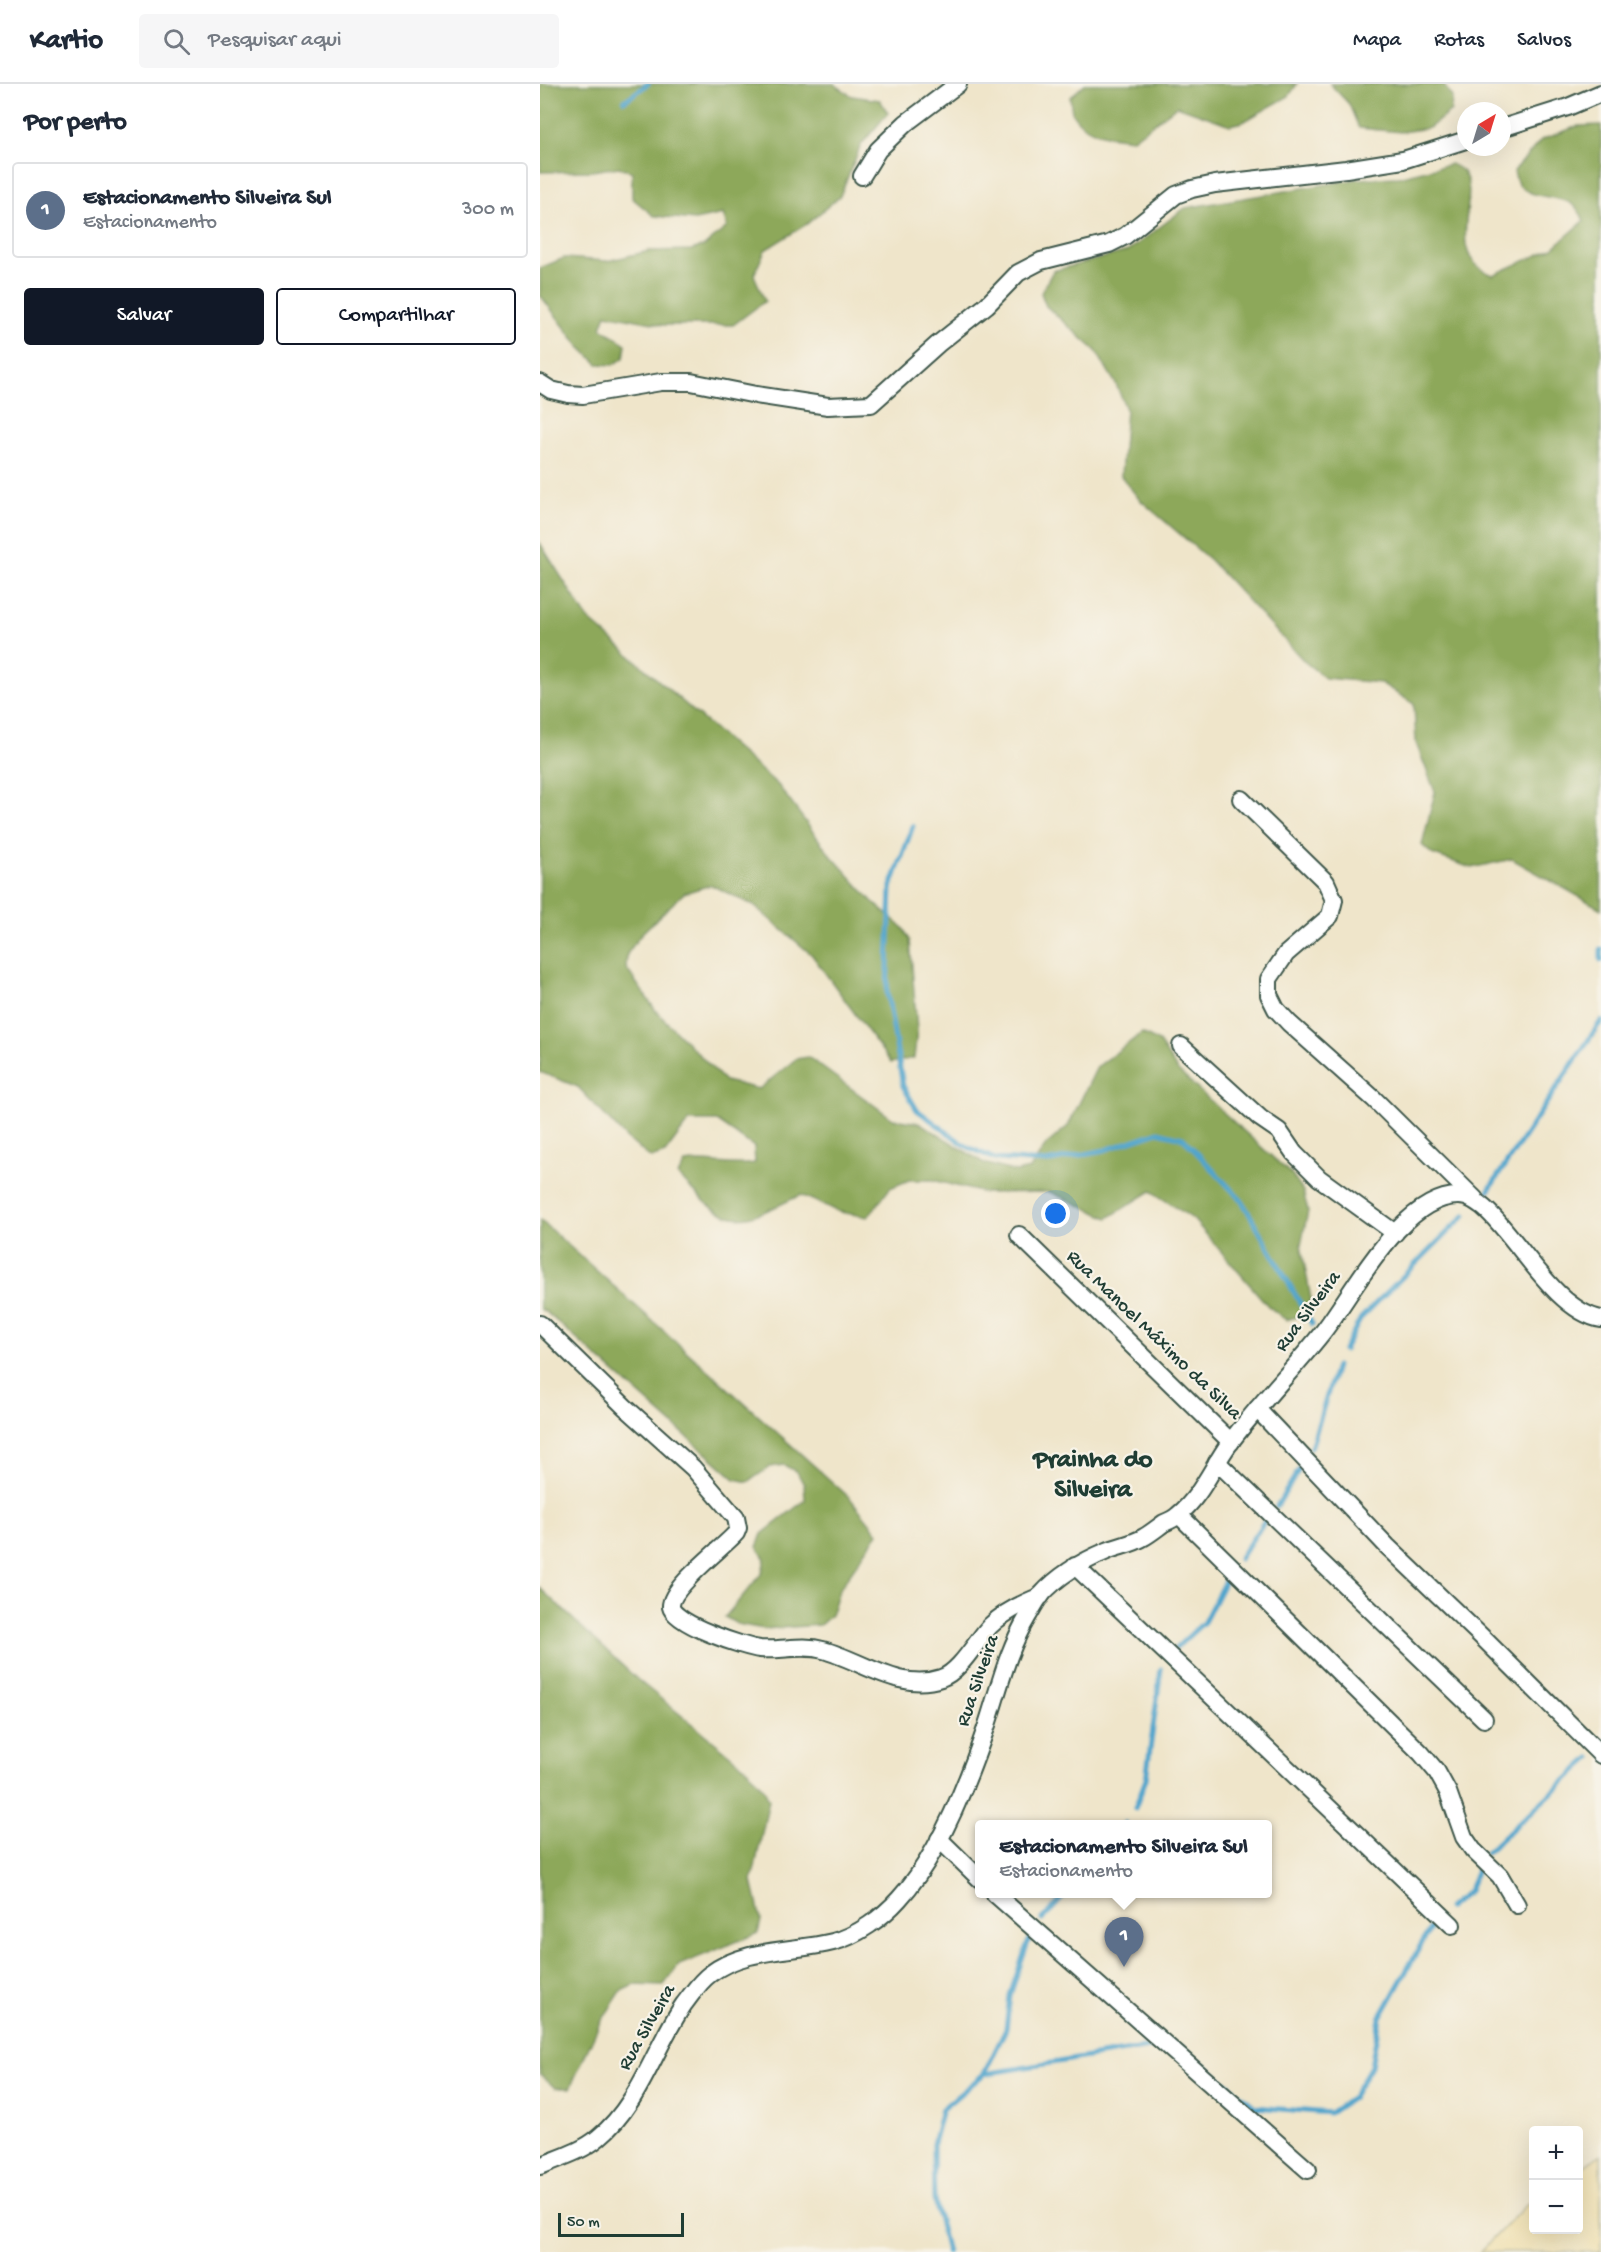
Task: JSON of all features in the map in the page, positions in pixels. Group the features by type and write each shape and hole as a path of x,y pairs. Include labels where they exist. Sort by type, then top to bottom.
{"street":[{"path":"862,176 878,150 906,123 958,84"},
{"path":"1511,125 1568,107 1601,93"},
{"path":"540,383 551,390 584,395 653,384 691,382 828,406 871,404 987,304 1018,273 1041,261 1109,244 1125,236 1176,195 1215,184 1403,160 1457,143"},
{"path":"1241,799 1326,882 1335,900 1330,916 1286,954 1269,979 1269,995 1276,1009 1307,1041 1419,1142 1501,1227 1556,1292 1580,1310 1601,1319"},
{"path":"1181,1046 1260,1118 1279,1131 1294,1153 1319,1178 1395,1233"},
{"name":"Rua Silveira","path":"540,2166 581,2149 598,2138 616,2120 628,2105 673,2020 694,1990 710,1974 730,1962 827,1943 856,1933 878,1918 899,1899 925,1864 939,1839 986,1729 1005,1662 1015,1638 1041,1596 1075,1566 1103,1552 1142,1538 1179,1515 1231,1442 1323,1332 1371,1261 1395,1233 1435,1201 1463,1195 1475,1199"},
{"name":"Rua Manoel Máximo da Silva","path":"1019,1235 1231,1442"},
{"path":"540,1324 693,1468 735,1518 738,1528 736,1533 683,1584 674,1598 671,1608 673,1612 694,1626 752,1648 771,1650 808,1647 823,1650 898,1679 935,1680 952,1672 992,1624 1018,1606 1041,1596"},
{"path":"1257,1409 1387,1546 1601,1755"},
{"path":"1217,1462 1484,1719"},
{"path":"1179,1515 1421,1753 1437,1772 1448,1792 1464,1837 1473,1850 1500,1876 1517,1905"},
{"path":"1075,1566 1452,1925"},
{"path":"939,1839 975,1874"},
{"path":"1001,1898 1308,2170"}],"green space":[{"path":"540,84 834,84 852,96 880,100 888,113 861,145 840,196 807,224 765,250 754,275 765,301 733,325 663,325 606,314 601,328 626,344 624,358 613,365 598,364 579,346 540,295 540,268 564,258 607,261 649,251 691,250 704,246 727,227 723,214 695,220 654,216 632,198 632,172 619,167 592,171 540,172 540,117 542,112 540,110"},
{"path":"1085,84 1297,84 1289,96 1243,122 1230,125 1177,106 1133,139 1090,130 1077,119 1072,112 1070,97"},
{"path":"1330,84 1443,84 1452,97 1451,111 1429,128 1401,132 1359,128 1349,104"},
{"path":"1601,125 1601,909 1512,859 1471,868 1432,854 1422,845 1435,792 1416,743 1414,704 1381,683 1325,678 1305,662 1210,560 1139,499 1121,476 1126,409 1116,384 1096,351 1046,306 1041,293 1053,271 1128,251 1185,208 1357,179 1398,177 1451,164 1463,172 1468,183 1465,240 1469,254 1477,266 1493,275 1553,248 1584,221 1572,204 1527,191 1518,184 1514,171 1541,140 1578,126"},
{"path":"540,543 587,618 778,785 828,852 872,901 903,928 910,940 917,1030 914,1058 891,1063 812,955 753,905 711,885 684,893 642,933 627,954 626,968 656,1011 725,1081 759,1089 796,1059 808,1057 893,1119 920,1123 984,1163 1016,1172 1030,1169 1046,1145 1068,1126 1097,1067 1142,1033 1159,1042 1178,1071 1291,1174 1303,1191 1308,1211 1301,1245 1311,1299 1300,1316 1286,1320 1268,1306 1193,1219 1151,1191 1108,1218 1050,1192 984,1193 933,1180 909,1180 890,1188 868,1217 840,1212 801,1195 748,1217 727,1216 700,1198 678,1175 685,1163 737,1165 755,1163 754,1147 717,1121 689,1121 665,1153 651,1158 627,1139 578,1087 540,1072"},
{"path":"540,1220 850,1498 878,1533 839,1590 831,1615 820,1625 764,1629 737,1624 725,1617 762,1573 765,1559 757,1547 762,1534 805,1500 804,1485 797,1472 784,1465 770,1467 748,1482 735,1479 540,1309"},
{"path":"540,1588 638,1680 746,1768 764,1789 769,1800 752,1881 761,1920 758,1933 679,1965 663,1986 634,1985 621,1991 599,2025 570,2088 555,2088 540,2074"}],"sand":[{"path":"1601,2154 1601,2252 1480,2252 1529,2203 1529,2234 1583,2234 1583,2167"}],"waterway":[{"path":"624,101 648,84"},
{"path":"913,826 891,887 887,992 903,1086 917,1110 966,1146 995,1159 1046,1162 1105,1150 1158,1132 1183,1138 1242,1201 1312,1324"},
{"path":"1601,950 1601,960"},
{"path":"1486,1194 1601,1021"},
{"path":"1344,1350 1361,1318 1465,1215"},
{"path":"1311,1448 1336,1366"},
{"path":"1277,1506 1300,1468"},
{"path":"1239,1559 1266,1519"},
{"path":"1176,1648 1204,1622 1228,1575"},
{"path":"1135,1808 1146,1779 1161,1669"},
{"path":"1486,1853 1590,1758"},
{"path":"1448,1908 1469,1891 1479,1863"},
{"path":"1043,1919 1062,1898"},
{"path":"1182,2047 1255,2107 1330,2113 1352,2098 1371,2066 1380,2018 1432,1925"},
{"path":"947,2252 934,2200 933,2144 942,2109 984,2074 1006,2029 1010,1995 1029,1939"},
{"path":"984,2074 1156,2046"}],"place":[{"name":"Estacionamento Silveira Sul","path":"1124,1967"}],"district":[{"name":"Prainha do Silveira","path":"1093,1476"}]}
